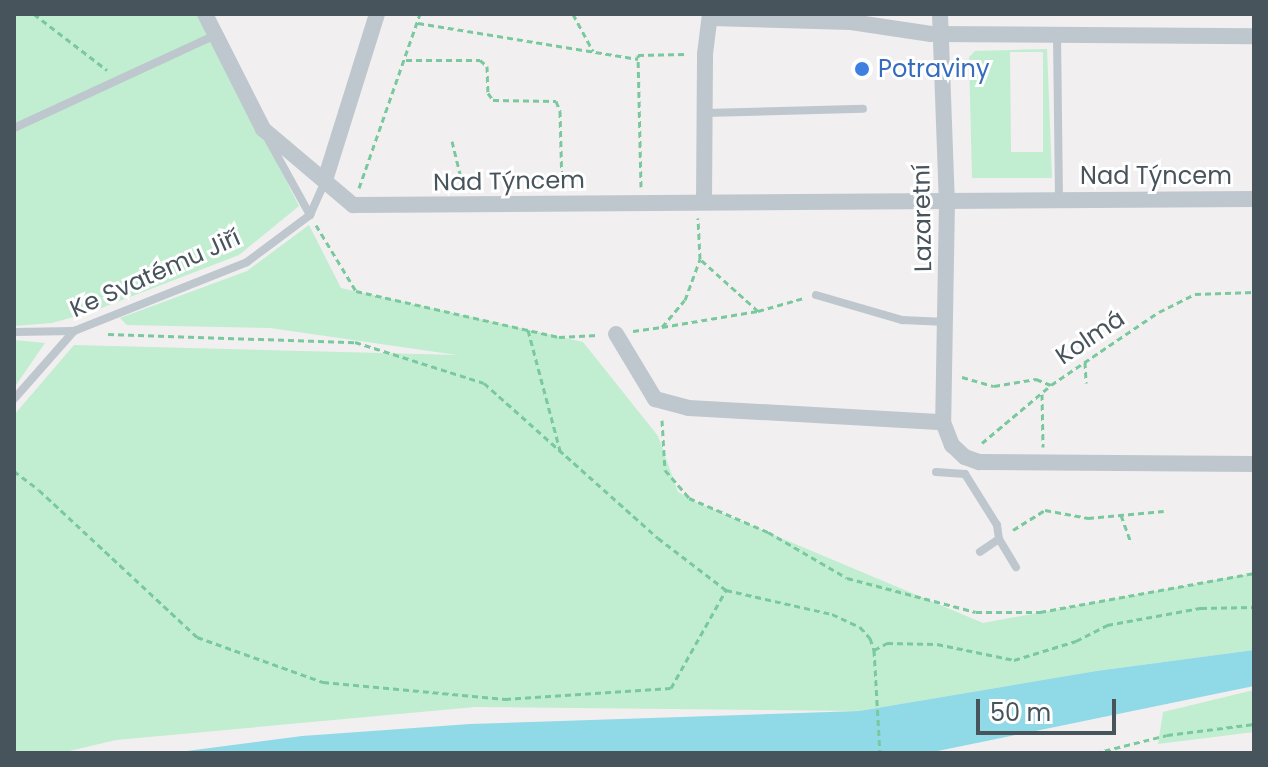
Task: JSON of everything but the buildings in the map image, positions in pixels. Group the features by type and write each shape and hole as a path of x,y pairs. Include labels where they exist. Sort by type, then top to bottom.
{"street":[{"path":"205,14 263,129 353,205"},
{"path":"325,180 377,14"},
{"name":"Lazaretní","path":"940,14 947,202 943,422"},
{"path":"701,209 705,54 714,16 836,18 940,33 1254,36"},
{"name":"Nad Týncem","path":"353,205 701,209 947,202 1254,199"},
{"path":"616,334 655,399 689,408 943,422 952,445 972,459 1254,464"}],"lane":[{"path":"14,128 215,35"},
{"name":"Nad Týncem","path":"1057,35 1059,200"},
{"path":"705,113 863,109"},
{"path":"263,129 310,215"},
{"path":"310,215 325,180"},
{"name":"Ke Svatému Jiří","path":"14,399 74,331 247,262 310,215"},
{"path":"816,295 902,320 946,322"},
{"path":"14,332 74,331"},
{"path":"936,472 965,474 997,525 999,539 1016,567"},
{"path":"980,552 999,539"}],"path":[{"path":"34,14 119,79"},
{"path":"353,205 420,14"},
{"path":"573,14 593,51"},
{"path":"418,23 638,59"},
{"path":"640,184 638,55 705,54"},
{"path":"406,60 480,60 487,66 488,93 493,100 556,101 560,111 562,188"},
{"path":"452,141 464,189"},
{"path":"662,327 685,300 700,259 701,209"},
{"path":"310,215 356,291 559,337 616,334 662,327 758,311 816,295"},
{"path":"700,259 758,311"},
{"name":"Kolmá","path":"972,459 1042,392 1159,312 1195,294 1254,292"},
{"path":"528,330 560,450"},
{"path":"74,331 355,342 484,383 658,538 726,590 832,614 860,627 870,638 874,650 880,753"},
{"path":"1085,362 1086,383"},
{"path":"954,375 994,386 1036,379 1051,385"},
{"path":"1042,392 1043,462"},
{"path":"655,399 664,424 665,470 689,498 768,532 847,578 976,612 1040,612 1254,573"},
{"path":"14,471 197,637 323,682 505,699 671,688 726,590"},
{"path":"999,539 1045,510 1088,518 1164,511"},
{"path":"1121,515 1131,543"},
{"path":"874,650 887,643 937,644 1014,660 1076,641 1107,625 1201,608 1254,607"},
{"path":"1095,753 1167,735 1254,724"}],"green space":[{"path":"14,14 202,14 299,206 239,255 91,312 52,323 14,326"},
{"path":"1047,49 1052,178 972,178 969,57 975,51","holes":["1010,52 1043,52 1043,152 1011,152"]},
{"path":"309,225 341,288 583,342 658,436 678,492 698,503 983,623 1254,573 1254,650 1096,671 859,711 475,707 116,740 61,753 14,753 14,415 74,345 457,355 270,328 127,325 120,318 247,271"},
{"path":"14,340 45,343 14,388"},
{"path":"1254,690 1254,732 1158,744 1163,712"}],"water":[{"path":"1254,650 1254,686 928,753 171,753 302,736 470,724 859,711 1096,671"}],"place":[{"name":"Potraviny","path":"862,69"}]}
